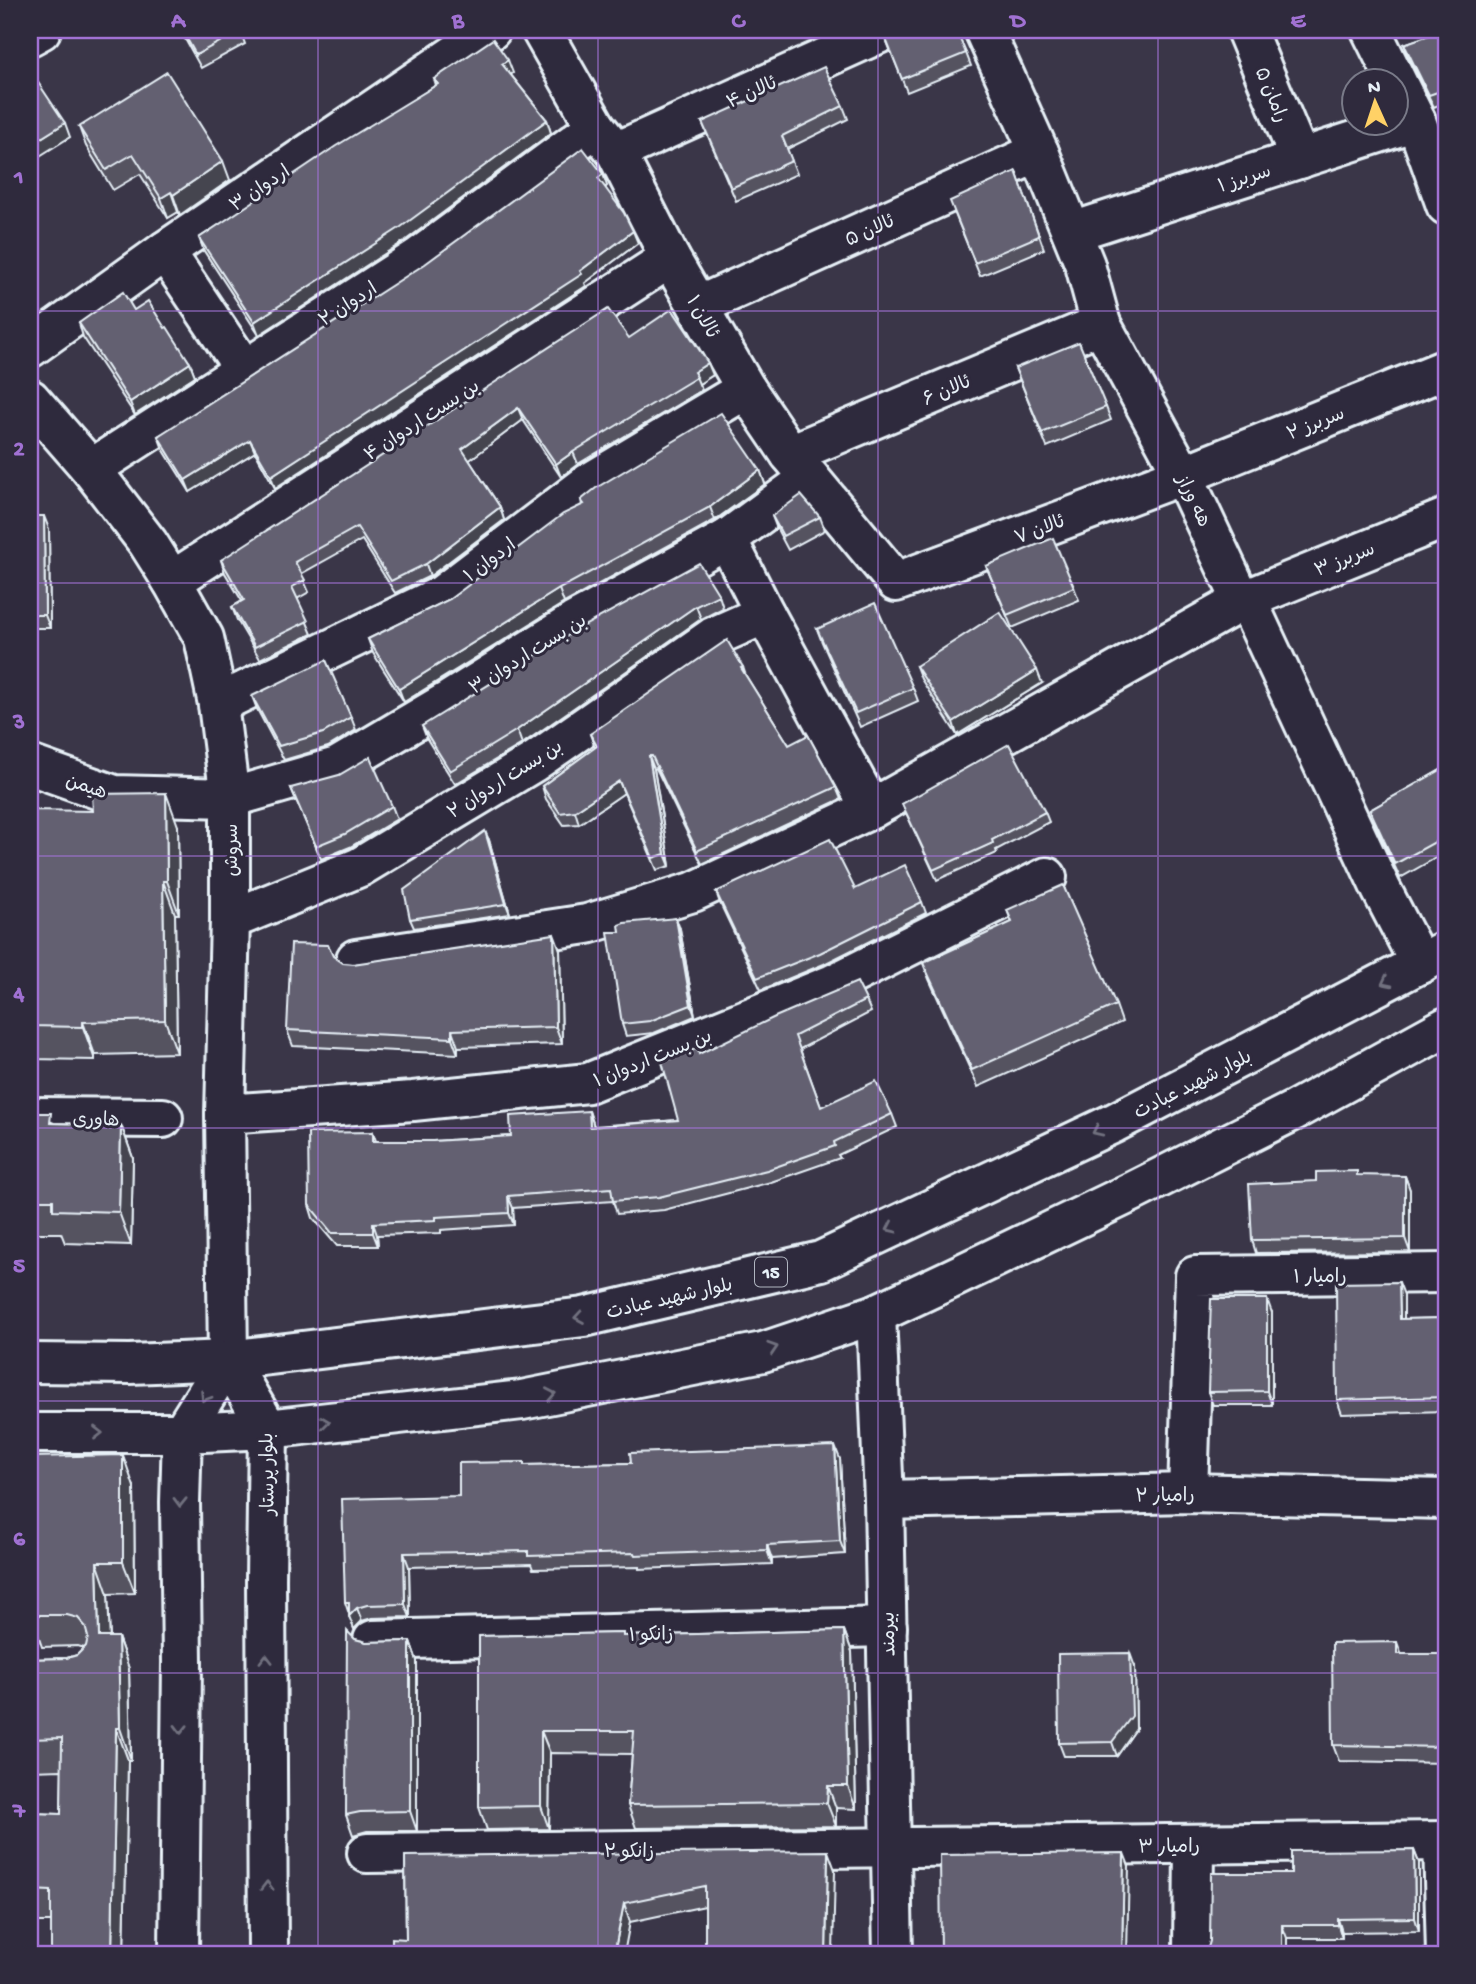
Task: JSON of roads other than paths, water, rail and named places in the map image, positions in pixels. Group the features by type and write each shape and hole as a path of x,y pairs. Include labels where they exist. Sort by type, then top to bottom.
{"street":[{"path":"30,36 41,30"},
{"name":"اردوان ۳","path":"30,348 165,251 491,30"},
{"name":"ئالان ۱","path":"541,30 746,389 800,466 895,582"},
{"name":"ئالان ۴","path":"606,140 887,30"},
{"name":"هه وراز","path":"984,30 1072,232 1085,265 1101,324 1183,474 1242,601 1252,611 1381,889 1433,957"},
{"name":"رامان ۵","path":"1245,30 1300,159"},
{"path":"1371,30 1416,121 1446,205"},
{"name":"سربرز ۱","path":"1072,232 1416,121"},
{"name":"اردوان ۲","path":"91,469 606,140"},
{"name":"ئالان ۵","path":"698,306 1039,152"},
{"path":"165,251 244,369"},
{"name":"بن بست اردوان ۴","path":"172,580 670,258"},
{"name":"ئالان ۶","path":"800,466 1101,324"},
{"name":"سربرز ۲","path":"1183,474 1446,369"},
{"name":"اردوان ۱","path":"218,704 442,595 589,483 746,389"},
{"name":"سروش","path":"30,399 91,469 148,543 172,580 204,638 218,704 230,798 225,1114 228,1360"},
{"name":"بن بست اردوان ۳","path":"230,798 337,767 450,701 574,622 727,539 800,466"},
{"name":"ئالان ۷","path":"895,582 1183,474"},
{"name":"سربرز ۳","path":"356,959 600,920 693,892 871,809 1242,601 1446,518"},
{"path":"727,539 871,809"},
{"name":"بن بست اردوان ۲","path":"230,920 359,867 534,762 713,637 765,614"},
{"name":"هیمن","path":"30,765 114,795 230,798"},
{"name":"بن بست اردوان ۱","path":"225,1114 413,1101 588,1083 833,984 1047,877"},
{"name":"بلوار شهید عبادت","path":"30,1363 130,1364 228,1360 584,1317 821,1261 1114,1123 1433,957"},
{"path":"30,1433 182,1433 268,1429 522,1400 763,1352 876,1314 1132,1192 1293,1111 1446,1027"},
{"name":"هاوری","path":"30,1117 163,1118"},
{"name":"رامیار ۱","path":"1188,1493 1195,1276 1446,1273"},
{"name":"بیرمند","path":"876,1314 884,1500 893,1954"},
{"path":"178,1954 182,1433 228,1360"},
{"name":"بلوار پرستار","path":"228,1360 268,1429 268,1954"},
{"name":"رامیار ۲","path":"884,1500 1188,1493 1446,1499"},
{"name":"زانکو ۱","path":"373,1640 887,1627"},
{"path":"1445,1841 1446,1954"},
{"name":"رامیار ۳","path":"891,1848 1445,1841"},
{"path":"1193,1954 1194,1844"},
{"name":"زانکو ۲","path":"367,1853 891,1848"}]}
